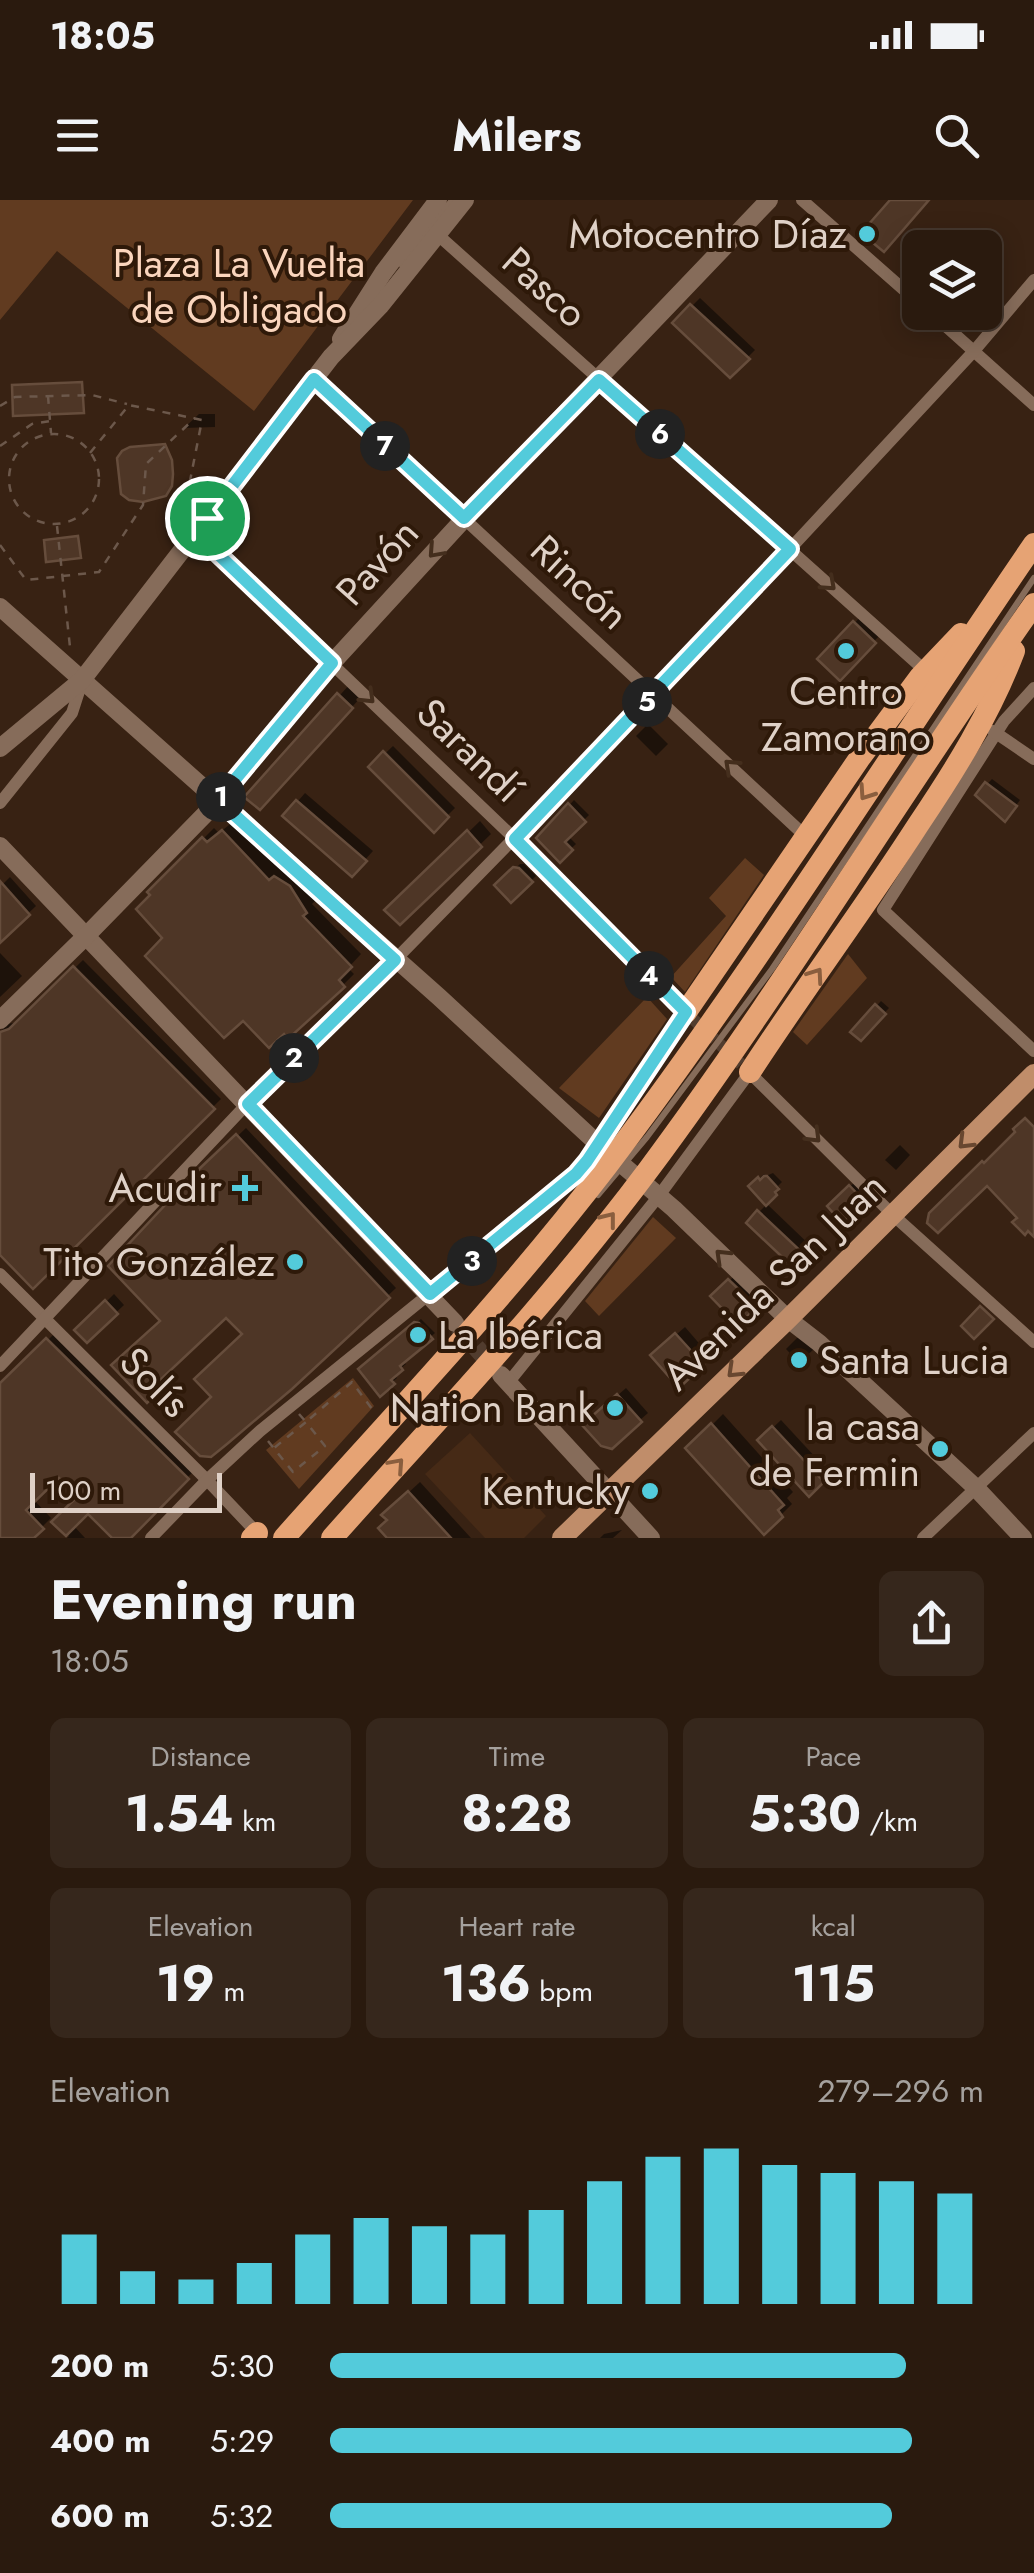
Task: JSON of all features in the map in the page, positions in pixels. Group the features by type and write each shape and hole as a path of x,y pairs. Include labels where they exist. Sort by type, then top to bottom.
{"highway":[{"path":"1027,572 1034,531"},
{"path":"689,1015 859,758 920,677 998,596 1027,572 1034,544"},
{"path":"284,1538 487,1312 604,1168 690,1052 998,596"},
{"path":"752,1065 945,785 996,697 1030,610"},
{"path":"332,1538 509,1340 648,1170 1030,610"}],"main road":[{"name":"Avenida San Juan","path":"562,1538 1034,1074"}],"street":[{"path":"0,748 77,675 201,526 331,356 376,284 438,200"},
{"path":"331,356 381,305 465,200"},
{"name":"Pavón","path":"0,1020 218,800 332,663 464,518 769,200"},
{"path":"802,200 902,288"},
{"name":"Pasco","path":"438,234 921,667"},
{"path":"0,1366 248,1104 515,839 654,694 974,350 1034,280"},
{"path":"951,330 1034,405"},
{"name":"Rincón","path":"314,379 802,833"},
{"name":"Sarandí","path":"201,526 332,663 515,839 689,1015"},
{"path":"0,607 440,997 976,1488 1023,1538"},
{"path":"0,803 72,713 77,675"},
{"path":"1034,688 992,729 883,910 1034,1052"},
{"path":"992,729 1034,759"},
{"path":"0,846 455,1322"},
{"path":"151,1538 260,1431 565,1184 587,1161 689,1015"},
{"path":"651,1538 504,1379 658,1198 752,1065 893,1215 1034,1342"},
{"name":"Solís","path":"0,1274 207,1480 257,1536"},
{"path":"922,1538 1034,1433"}],"lane":[{"path":"331,356 452,200"},
{"path":"701,1096 772,969 1027,572"},
{"path":"487,1312 624,1165 772,969"}],"path":[{"path":"0,406 15,398 92,395 202,420 188,491 201,526"},
{"path":"48,396 52,434"},
{"path":"90,453 129,404"},
{"path":"0,544 26,580 100,572 143,505 146,464 195,418"},
{"path":"0,446 32,424 50,421"},
{"path":"41,435 71,437 90,453 98,471 98,486 84,512 57,524 42,523 18,507 8,480 10,466 28,442 41,435"},
{"path":"0,480 8,480"},
{"path":"57,524 77,675"},
{"path":"306,1422 325,1446 293,1472 274,1448 352,1382 372,1409"}],"shaded area":[{"path":"470,1433 546,1516 524,1538 485,1538 425,1474"}],"green space":[{"name":"Plaza La Vuelta de Obligado","path":"0,200 413,200 254,411 57,251 0,320"},
{"path":"745,858 764,875 685,992 671,977 726,916 709,898"},
{"path":"848,954 867,978 807,1045 793,1032"},
{"path":"647,997 667,1019 599,1118 559,1088"},
{"path":"653,1217 676,1238 599,1316 585,1301"},
{"path":"353,1378 374,1406 299,1489 266,1450"}],"building":[{"path":"890,200 929,200 884,252 861,233"},
{"path":"690,304 750,359 730,378 672,323"},
{"path":"82,382 84,413 13,416 12,385"},
{"path":"165,444 173,474 166,496 143,502 121,494 117,458 122,451"},
{"path":"78,536 81,558 46,562 44,540"},
{"name":"Centro Zamorano","path":"853,621 876,643 840,681 817,659"},
{"path":"337,693 353,708 260,810 244,797"},
{"path":"383,751 449,817 434,833 368,767"},
{"path":"985,782 1017,806 1005,822 975,795"},
{"path":"296,800 367,861 352,877 282,816"},
{"path":"568,803 586,822 565,842 573,850 560,863 536,838"},
{"path":"222,830 269,880 274,876 290,886 307,913 303,916 352,967 339,980 345,987 288,1039 284,1034 269,1048 243,1021 224,1038 145,956 162,938 136,909 150,895 147,892 202,837 207,842"},
{"path":"467,830 482,847 400,925 384,910"},
{"path":"513,867 533,882 511,903 494,885"},
{"path":"0,881 30,915 0,943"},
{"path":"73,966 215,1109 33,1289 0,1255 0,1032 9,1029"},
{"path":"875,1004 886,1014 861,1041 850,1032"},
{"path":"1025,1118 1034,1127 1034,1237 1028,1231 1025,1235 1012,1222 1017,1218 987,1186 938,1233 927,1223 929,1213 984,1163"},
{"path":"236,1134 390,1298 227,1444 211,1457 200,1456 175,1432 211,1397 194,1379 242,1334 226,1318 159,1381 164,1386 147,1403 111,1365 160,1321 108,1266"},
{"path":"764,1176 779,1189 766,1206 748,1186"},
{"path":"849,1185 864,1201 842,1223 827,1206"},
{"path":"757,1210 808,1258 796,1270 746,1223"},
{"path":"728,1279 755,1305 738,1325 710,1296"},
{"path":"105,1300 118,1314 87,1343 74,1330"},
{"path":"980,1306 994,1319 974,1339 961,1326"},
{"path":"414,1322 433,1339 400,1366 403,1370 391,1380 395,1384 380,1397 358,1369"},
{"path":"675,1333 704,1365 679,1388 650,1355"},
{"path":"46,1338 189,1479 131,1538 112,1538 88,1514 66,1536 51,1522 78,1496 59,1478 26,1510 44,1529 34,1538 0,1538 0,1383"},
{"name":"Nation Bank","path":"617,1394 642,1422 612,1449 601,1446 582,1425"},
{"path":"711,1423 784,1505 778,1510 783,1517 764,1535 685,1448"},
{"path":"772,1426 824,1482 809,1497 757,1440"},
{"path":"408,1491 451,1538 387,1538 378,1528 387,1520 381,1515"}],"tunnel":[{"path":"693,1019 744,1067"},
{"path":"458,1327 497,1371"}],"place":[{"name":"Motocentro Díaz","path":"867,234"},
{"name":"Centro Zamorano","path":"846,651"},
{"name":"Acudir","path":"245,1188"},
{"name":"Tito González","path":"295,1262"},
{"name":"La Ibérica","path":"418,1335"},
{"name":"Santa Lucia","path":"799,1360"},
{"name":"Nation Bank","path":"615,1408"},
{"name":"la casa de Fermin","path":"940,1449"},
{"name":"Kentucky","path":"650,1491"}],"route":[{"path":"314,379 464,518 599,380 790,549 515,839 686,1012 576,1174 430,1294 248,1104 395,960 218,800 332,663 196,533 207,518 314,379"}]}
